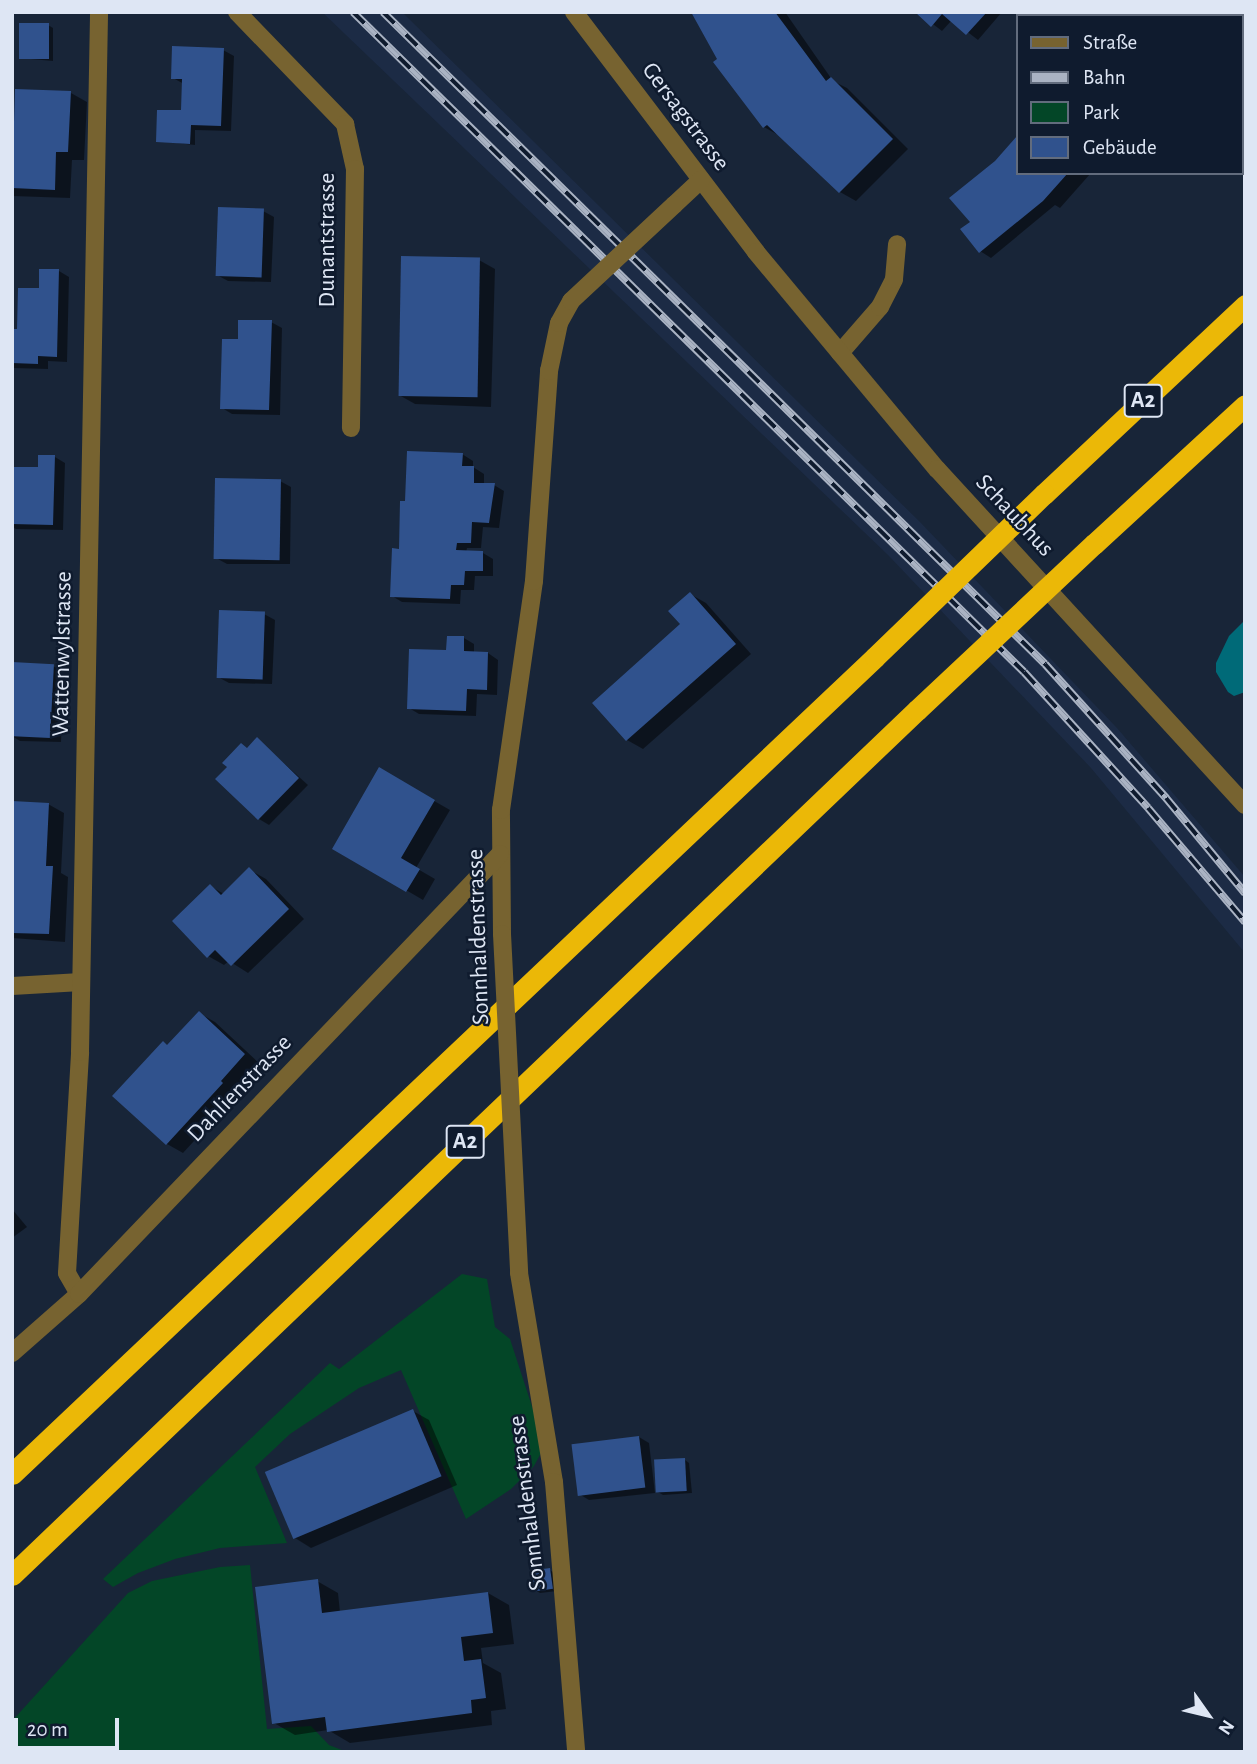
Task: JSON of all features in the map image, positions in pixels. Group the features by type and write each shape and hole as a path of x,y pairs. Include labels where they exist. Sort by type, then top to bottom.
{"highway":[{"name":"A2","path":"12,1474 1244,305"},
{"name":"A2","path":"12,1574 917,710 1245,405"}],"street":[{"name":"Wattenwylstrasse","path":"79,1294 67,1273 81,982 99,12"},
{"name":"Dunantstrasse","path":"237,12 345,124 355,169 352,428"},
{"name":"Gersagstrasse","path":"574,12 756,252"},
{"name":"Sonnhaldenstrasse","path":"576,1752 554,1482 519,1273 502,934 501,810 534,581 549,371 559,323 571,302 701,180"},
{"path":"840,353 880,307 894,279 897,244"},
{"name":"Schaubhus","path":"756,252 937,469 1245,805"},
{"name":"Dahlienstrasse","path":"12,1353 79,1294 500,854"},
{"path":"12,986 81,982"}],"shaded area":[{"path":"322,12 402,12 920,522 1117,728 1245,877 1245,953 1091,768 888,555"},
{"path":"1245,620 1245,692 1234,696 1228,692 1216,672 1216,663 1229,636"}],"green space":[{"path":"462,1274 487,1279 495,1327 510,1339 541,1434 541,1453 534,1466 511,1489 466,1519 401,1370 359,1388 290,1434 255,1467 287,1543 220,1548 175,1559 138,1573 113,1587 103,1579 330,1363 339,1369"},
{"path":"250,1565 267,1729 311,1726 329,1745 347,1752 12,1752 12,1721 128,1593 152,1581 220,1567"}],"building":[{"path":"691,12 775,12 826,81 831,77 893,139 839,193 767,125 763,128 713,62 717,59"},
{"path":"915,12 987,12 966,35 942,14 931,27"},
{"path":"1108,12 1168,12 1168,14"},
{"path":"19,23 49,23 49,59 19,59"},
{"path":"172,46 224,48 221,126 191,125 190,144 156,142 157,110 181,110 182,79 171,79"},
{"path":"15,89 71,91 68,152 56,152 55,190 12,188"},
{"path":"1016,137 1016,175 1066,175 1043,201 979,253 960,229 970,222 949,198 995,161"},
{"path":"218,207 264,209 262,278 216,276"},
{"path":"401,256 480,257 478,397 399,396"},
{"path":"39,269 59,269 57,357 38,356 38,364 12,363 12,329 17,329 18,288 39,288"},
{"path":"238,320 272,320 269,410 220,409 222,339 238,339"},
{"path":"407,451 463,453 462,466 474,466 474,483 495,483 489,523 472,522 471,543 457,543 456,550 483,551 483,571 465,571 464,585 451,585 450,599 390,597 392,548 399,549 400,501 405,501"},
{"path":"38,455 55,455 53,525 12,524 12,467 38,467"},
{"path":"215,478 281,479 280,560 214,559"},
{"path":"690,592 736,644 626,741 592,703 680,624 668,611"},
{"path":"219,610 265,612 263,680 217,678"},
{"path":"447,636 464,636 464,651 488,652 487,690 467,689 466,711 407,709 409,649 446,650"},
{"path":"12,662 54,664 50,738 12,736"},
{"path":"257,737 299,778 258,820 215,779 227,767 222,763 241,743 247,748"},
{"path":"379,767 435,800 401,858 420,869 406,892 332,849"},
{"path":"12,801 49,803 46,866 53,866 49,934 12,933"},
{"path":"249,867 289,909 231,966 215,950 207,958 172,921 210,884 221,895"},
{"path":"199,1011 245,1054 221,1081 223,1083 166,1145 112,1096 163,1041 167,1045"},
{"path":"413,1409 442,1476 293,1539 265,1472"},
{"path":"639,1436 645,1488 578,1496 572,1444"},
{"path":"685,1458 687,1491 656,1493 654,1460"},
{"path":"550,1568 553,1589 534,1591 531,1571"},
{"path":"318,1579 322,1613 488,1592 493,1633 461,1637 464,1661 481,1659 486,1698 471,1700 472,1713 327,1732 325,1717 272,1724 255,1587"}],"railway":[{"path":"353,12 1024,672 1148,808 1245,922"},
{"path":"383,12 1045,664 1166,798 1245,893"}]}
